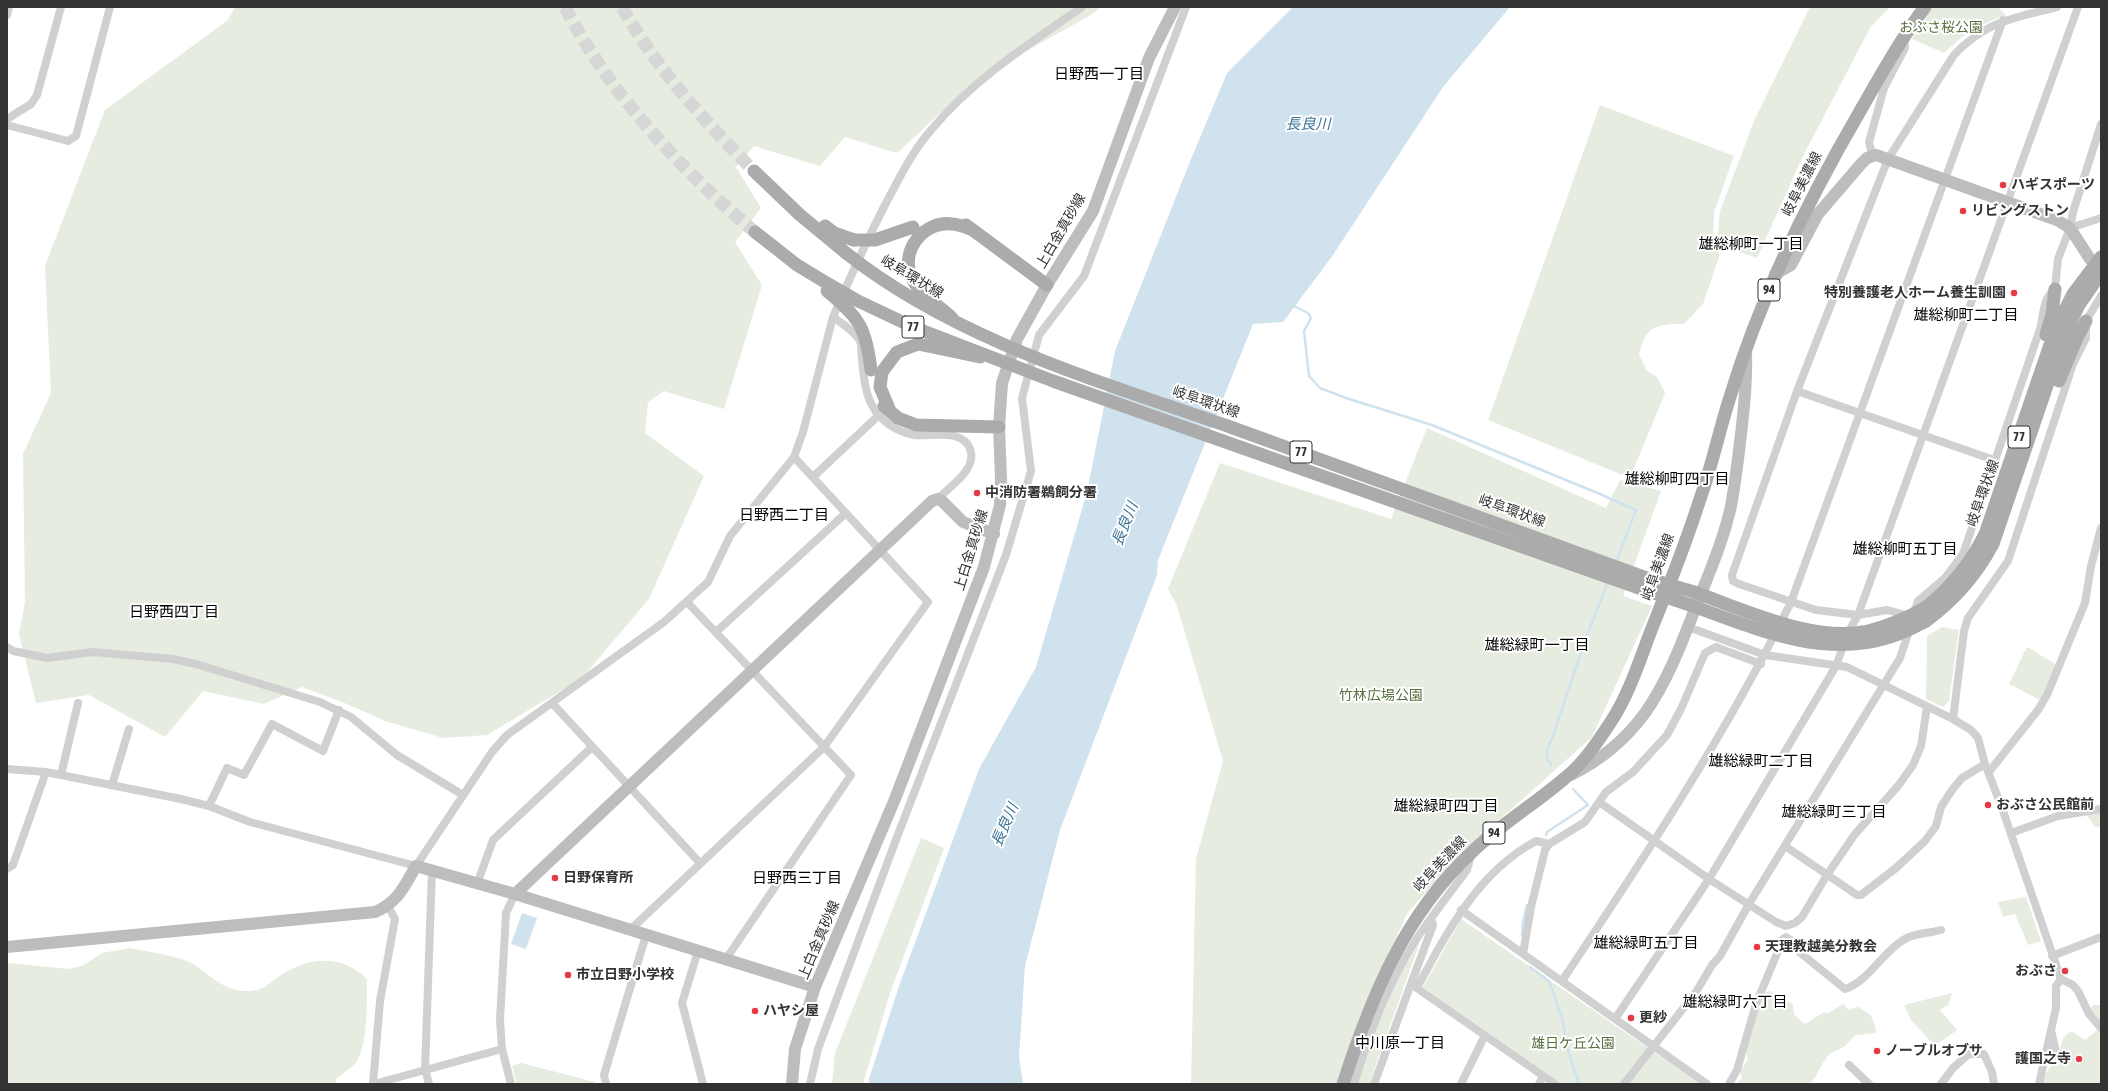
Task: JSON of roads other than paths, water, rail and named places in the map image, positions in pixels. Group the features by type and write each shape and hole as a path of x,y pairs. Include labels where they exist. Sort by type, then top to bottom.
{"main road":[{"name":"岐阜美濃線","path":"1343,1084 1363,1024 1380,982 1400,944 1424,906 1447,876 1473,850 1503,825 1568,777 1614,717 1633,678 1700,500 1730,396 1776,274 1825,173 1904,34 1926,7"},
{"name":"岐阜環状線","path":"754,171 800,215 846,253 865,268 902,292 956,322 1056,366 1371,477 1645,584 1664,597 1762,631 1815,643 1843,646 1869,643 1891,637 1926,614 1957,580 1973,558 1985,534 2055,330 2073,294 2095,258"},
{"name":"77","path":"765,182 834,233 854,240 875,240 917,230 941,216 954,217 1047,285"},
{"name":"77","path":"917,230 912,245 909,262 911,275 918,288 956,322"},
{"name":"岐阜環状線","path":"754,232 829,288 883,314 1000,361 1645,584 1669,584 1795,626 1842,633 1867,632 1906,618 1926,614 1948,605 1981,567 1993,544 2043,404 2064,336 2079,305 2101,273"},
{"name":"77","path":"829,288 858,319 865,332 877,371 875,389 884,413 916,425 999,427"},
{"name":"77","path":"1985,534 2004,457 2049,325 2055,289"},
{"name":"77","path":"1993,544 2010,523 2061,374 2086,321"},
{"name":"77","path":"877,371 897,352 918,344 1000,361"}],"street":[{"path":"7,15 9,7"},
{"path":"7,119 31,104 37,95 61,7"},
{"path":"7,125 68,141 76,136 110,7"},
{"path":"7,947 375,912 388,906 401,893 416,866 463,795 492,752 507,735 664,622 708,582 730,536 794,457 803,432 833,317 873,225 910,158 931,129 984,78 1014,54 1082,7"},
{"name":"上白金真砂線","path":"792,1084 795,1049 815,986 895,799 984,567 994,534 1000,505 1001,479 999,427 1002,383 1014,347 1047,285 1094,211 1149,58 1175,7"},
{"path":"810,1084 818,1049 897,838 1006,555 1031,470 1022,398 1038,335 1084,276 1186,7"},
{"path":"1912,617 1887,610 1858,615 1816,610 1739,584 1733,581 1732,575 1797,391 1888,159 1954,55 1967,41 1983,30 2004,20 2057,7"},
{"path":"1615,1019 1709,879 1836,666 1848,633 1858,615 2078,7"},
{"path":"1562,981 1655,840 1761,664 1791,602 2004,20"},
{"path":"1904,34 1905,48 1884,88 1869,142 1871,150 1876,155 2008,201 2057,220 2070,228 2095,258"},
{"path":"1624,1084 1696,992 1712,965 1720,956 1749,904 1900,658 1918,601 1946,577 1963,554 2041,326 2046,301 2050,293 2055,289 2058,259 2070,228 2072,212 2101,124"},
{"path":"1776,274 1791,265 1818,214 1846,180 1867,158 1876,155"},
{"path":"2070,228 2101,218"},
{"path":"1953,719 1964,631 1968,618 2008,561 2073,364 2086,338 2086,321 2101,296"},
{"path":"511,1084 502,1049 500,1020 506,913 515,894 753,672 932,501 938,498 970,467 972,458 970,447 962,438 951,436 915,435 900,431 866,392 861,343 854,333 833,317"},
{"path":"1568,777 1584,769 1612,748 1644,714 1660,690 1688,626 1718,548 1730,507 1738,464 1747,377 1746,352"},
{"path":"1797,391 1994,460"},
{"path":"812,477 884,413"},
{"path":"630,930 824,747 928,602 794,457"},
{"path":"938,498 963,522 994,534"},
{"path":"716,632 846,513"},
{"path":"1989,772 2048,695 2085,603 2091,566 2101,528"},
{"path":"687,602 851,775 726,959"},
{"path":"1688,626 1765,655 1847,667 1953,719 1971,730 1978,738 1985,764 2011,833 2061,979 2073,985 2078,991 2089,1014 2101,1028"},
{"path":"7,647 13,651 48,658 93,652 173,659 196,664 320,702 351,717 396,755 463,795"},
{"path":"1523,954 1531,907 1545,850 1549,844 1585,822 1606,792 1633,772 1667,735 1682,709 1705,653 1716,648 1761,664"},
{"path":"60,775 78,703"},
{"path":"552,703 700,863"},
{"path":"1599,802 1709,879 1776,922 1786,926 1795,923 1802,917 1827,875 1855,834 1898,786 1913,765 1921,746 1927,707"},
{"path":"209,806 227,768 244,775 272,724 323,751 339,710"},
{"path":"112,785 129,729"},
{"path":"477,884 493,840 592,747"},
{"path":"1785,846 1857,895 1861,895 1896,868 1925,841 1936,826 1941,807 1952,790 1962,778 1985,764"},
{"path":"7,769 46,772 209,806 250,822 515,894 815,986"},
{"path":"7,869 13,865 46,772"},
{"path":"2011,833 2058,816 2101,809"},
{"path":"1414,986 1461,910 1489,878 1527,846 1536,841 1549,844"},
{"path":"1354,1084 1370,1030 1393,977 1414,940 1467,870 1473,850"},
{"path":"428,1084 425,1069 432,871"},
{"path":"388,906 394,919 380,1001 374,1084 502,1049"},
{"path":"1461,910 1707,1084"},
{"path":"1374,1084 1414,986 1433,926 1430,918"},
{"path":"1729,1084 1737,1070 1756,1004 1783,939 1786,937 1792,940 1798,951 1845,989 1857,982 1879,960 1905,938 1941,930"},
{"path":"606,1084 604,1075 646,935"},
{"path":"2052,956 2101,937"},
{"path":"698,951 682,1003 703,1084"},
{"path":"2039,1084 2040,1074 2052,1034 2056,1008 2056,986 2061,979"},
{"path":"1414,986 1555,1084"},
{"path":"2052,1034 2057,1057"},
{"path":"1461,1084 1485,1035"},
{"path":"1941,1084 1953,1068 1969,1054 1984,1054 1992,1072 1994,1084"},
{"path":"1849,1065 1869,1084"},
{"path":"1539,1084 1543,1076"}],"water":[{"name":"長良川","path":"1293,7 1510,7 1443,87 1333,255 1283,322 1253,324 1158,560 1157,575 1060,830 1025,966 1019,1057 1023,1084 869,1084 869,1079 899,986 979,769 1036,667 1087,492 1115,351 1189,164 1227,73"},
{"path":"522,913 537,918 526,949 511,944"}],"waterway":[{"path":"1292,305 1308,313 1311,318 1304,331 1309,376 1320,388 1346,398 1432,425 1636,510 1616,562"},
{"path":"1551,765 1547,758 1548,745 1552,739 1586,638 1608,582"},
{"path":"1546,835 1547,832 1588,805 1573,789"},
{"path":"1522,935 1527,905"},
{"path":"1530,967 1549,981 1562,1018 1568,1051 1579,1084"}],"tunnel":[{"path":"565,7 583,39 625,100 674,156 727,208 755,232"},
{"path":"622,7 635,30 682,94 754,171"}],"place":[{"name":"ハギスポーツ","path":"2003,185"},
{"name":"リビングストン","path":"1963,211"},
{"name":"特別養護老人ホーム養生訓園","path":"2014,293"},
{"name":"中消防署鵜飼分署","path":"977,493"},
{"name":"おぶさ公民館前","path":"1988,805"},
{"name":"日野保育所","path":"555,878"},
{"name":"天理教越美分教会","path":"1757,947"},
{"name":"おぶさ","path":"2065,971"},
{"name":"市立日野小学校","path":"568,975"},
{"name":"ハヤシ屋","path":"755,1011"},
{"name":"更紗","path":"1631,1018"},
{"name":"ノーブルオブサ","path":"1877,1051"},
{"name":"護国之寺","path":"2079,1059"}],"district":[{"name":"日野西一丁目","path":"1099,74"},
{"name":"雄総柳町一丁目","path":"1751,244"},
{"name":"雄総柳町二丁目","path":"1966,315"},
{"name":"雄総柳町四丁目","path":"1677,479"},
{"name":"日野西二丁目","path":"784,515"},
{"name":"雄総柳町五丁目","path":"1905,549"},
{"name":"日野西四丁目","path":"174,612"},
{"name":"雄総緑町一丁目","path":"1537,645"},
{"name":"雄総緑町二丁目","path":"1761,761"},
{"name":"雄総緑町四丁目","path":"1446,806"},
{"name":"雄総緑町三丁目","path":"1834,812"},
{"name":"日野西三丁目","path":"797,878"},
{"name":"雄総緑町五丁目","path":"1646,943"},
{"name":"雄総緑町六丁目","path":"1735,1002"},
{"name":"中川原一丁目","path":"1400,1043"}],"park label":[{"name":"おぶさ桜公園","path":"1941,28"},
{"name":"竹林広場公園","path":"1381,696"},
{"name":"雄日ケ丘公園","path":"1573,1044"}]}
